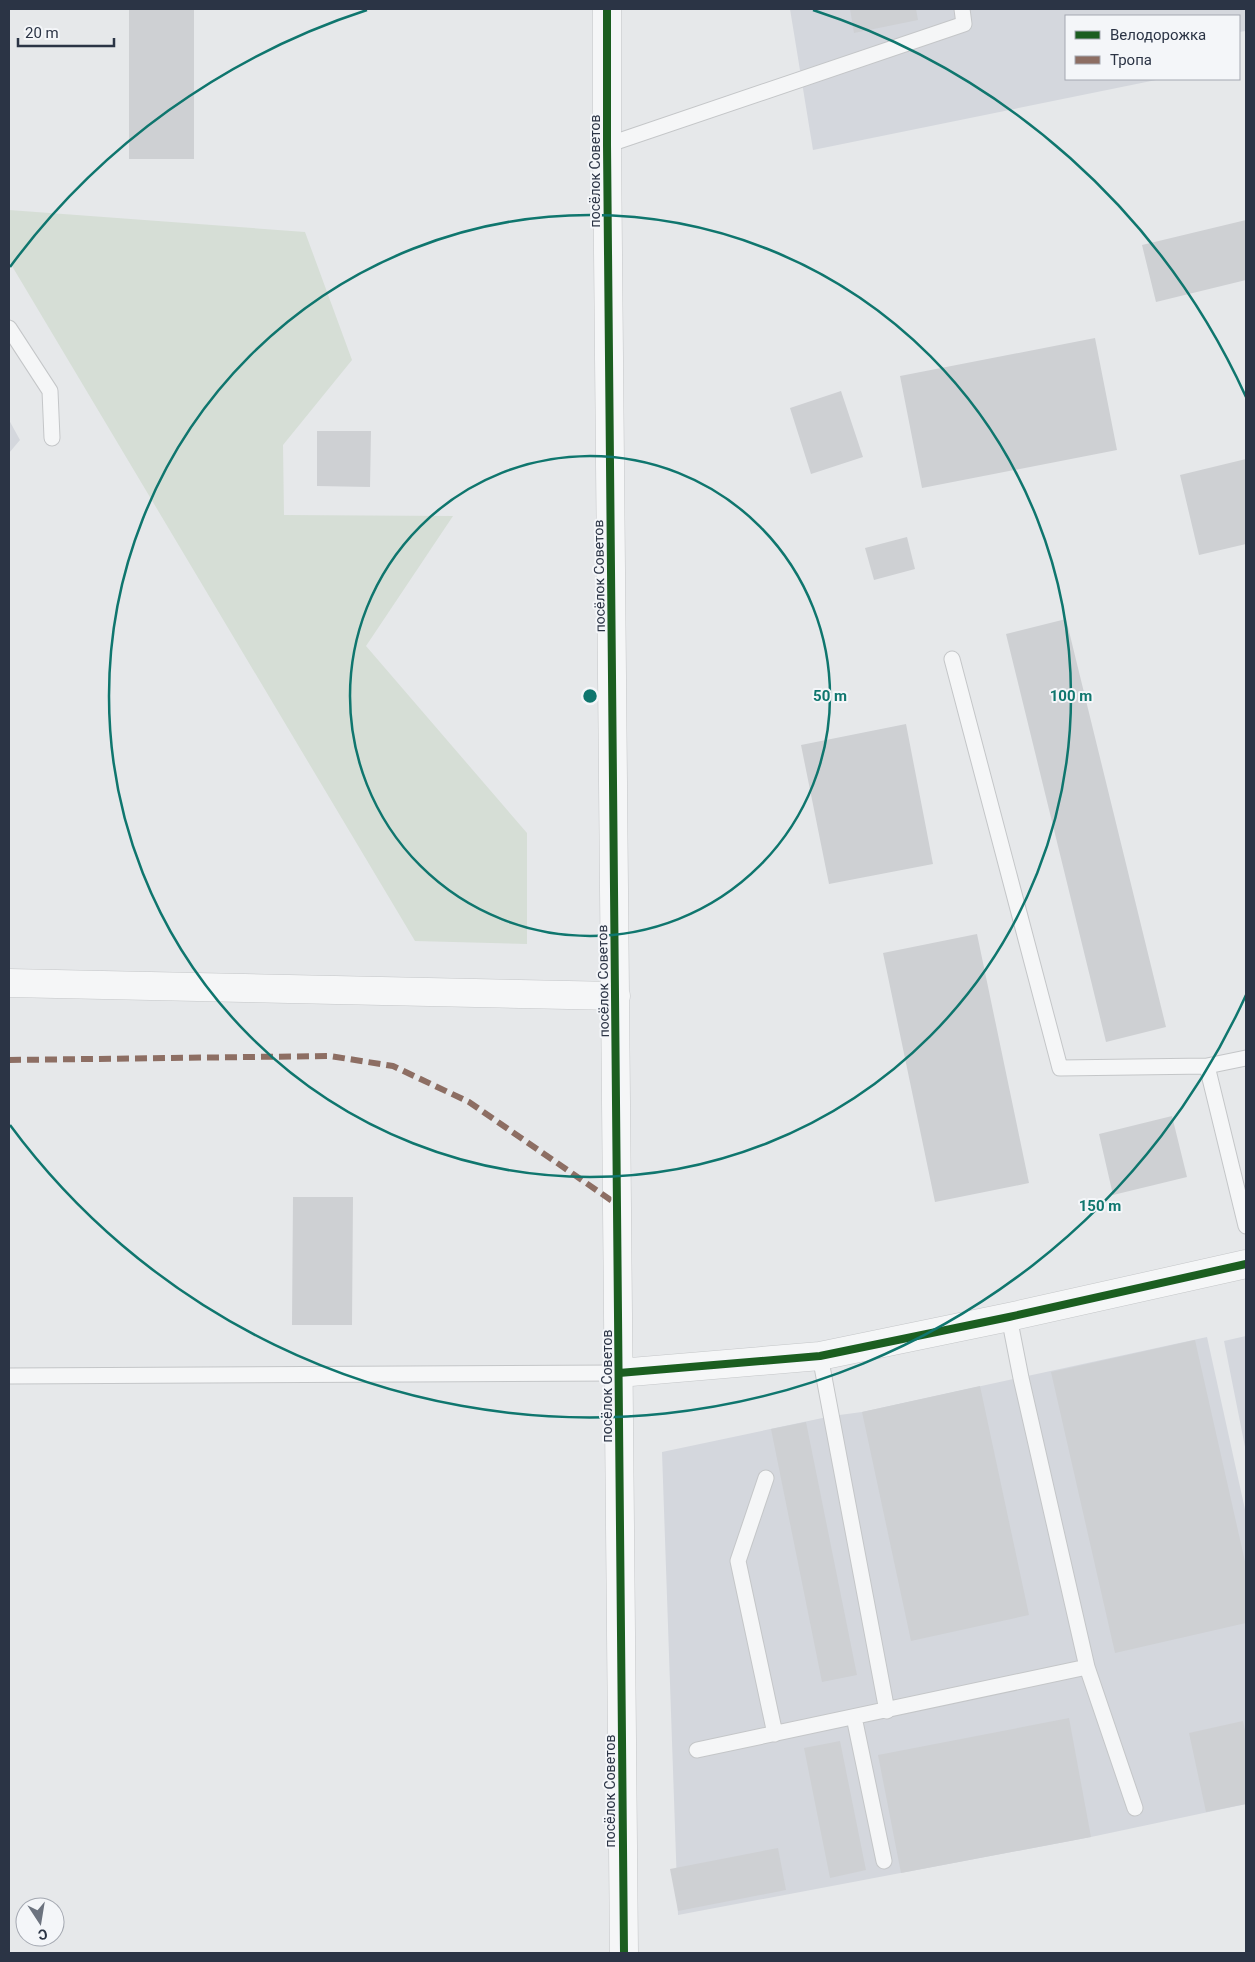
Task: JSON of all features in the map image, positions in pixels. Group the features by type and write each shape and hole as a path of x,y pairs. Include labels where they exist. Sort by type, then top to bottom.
{"street":[{"name":"посёлок Советов","path":"607,9 624,1953"},
{"path":"9,983 616,996"},
{"path":"619,1373 820,1356 1010,1317 1246,1264"}],"lane":[{"path":"607,145 964,24 962,9"},
{"path":"9,328 50,391 52,438"},
{"path":"952,659 1060,1068 1207,1066 1246,1058"},
{"path":"1207,1066 1246,1226"},
{"path":"1010,1317 1087,1667 1135,1808"},
{"path":"820,1356 887,1710"},
{"path":"9,1376 619,1373"},
{"path":"766,1478 738,1561 775,1734"},
{"path":"696,1750 1087,1667"},
{"path":"854,1717 884,1861"}],"shaded area":[{"path":"790,9 1246,9 1246,31 1240,32 1240,15 1065,15 1065,80 1156,80 813,150"},
{"path":"9,210 305,232 352,360 283,445 284,515 453,516 366,646 527,833 527,944 415,941 9,261"},
{"path":"9,420 20,440 9,453"},
{"path":"1246,1336 1246,1452 1224,1341"},
{"path":"1207,1337 1246,1514 1246,1804 1091,1837 678,1915 662,1452 832,1416 862,1412"}],"building":[{"path":"129,9 194,9 194,159 129,159"},
{"path":"850,9 916,9 918,20 854,33"},
{"path":"1246,220 1246,280 1156,302 1142,245"},
{"path":"1095,338 1117,450 922,488 900,376"},
{"path":"841,391 863,457 811,474 790,408"},
{"path":"317,431 371,431 370,487 317,486"},
{"path":"1246,459 1246,544 1199,555 1180,475"},
{"path":"907,537 915,569 874,580 865,548"},
{"path":"1066,619 1166,1027 1106,1042 1006,634"},
{"path":"906,724 933,864 829,884 801,745"},
{"path":"977,934 1029,1183 935,1202 883,953"},
{"path":"1172,1116 1187,1177 1113,1195 1099,1134"},
{"path":"293,1197 353,1197 352,1325 292,1325"},
{"path":"1195,1340 1246,1566 1246,1623 1115,1653 1051,1372"},
{"path":"980,1386 1029,1615 911,1641 862,1412"},
{"path":"806,1422 857,1675 822,1682 771,1429"},
{"path":"1069,1718 1091,1837 901,1873 878,1755"},
{"path":"1243,1721 1246,1735 1246,1804 1206,1812 1189,1733"},
{"path":"840,1741 866,1870 830,1878 804,1748"},
{"path":"778,1848 786,1890 678,1911 670,1869"}],"marked path":[{"path":"9,1060 330,1056 393,1066 469,1102 618,1205"}],"cycle path":[{"path":"607,9 624,1953"},
{"path":"619,1373 820,1356 1009,1317 1246,1264"}]}
